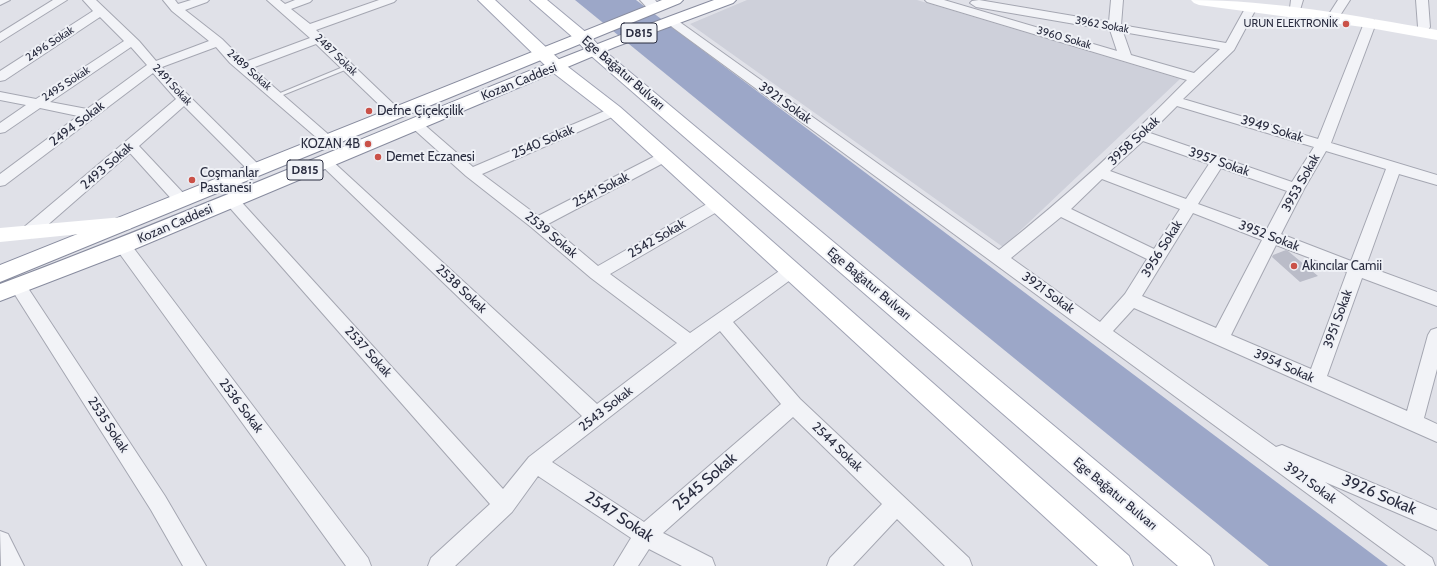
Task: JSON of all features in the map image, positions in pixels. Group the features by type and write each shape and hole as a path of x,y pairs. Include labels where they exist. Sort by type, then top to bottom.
{"main road":[{"path":"486,0 549,60 614,112 1119,566"},
{"name":"Ege Bağatur Bulvarı","path":"538,0 596,41 1200,566"},
{"name":"Kozan Caddesi","path":"596,41 651,4 675,0"},
{"name":"Kozan Caddesi","path":"9,290 117,239 181,200 396,113 549,60 596,41 670,21 728,0"},
{"path":"1199,0 1433,30"},
{"path":"1234,0 1297,4 1335,14 1433,30"},
{"name":"Kozan Caddesi","path":"0,274 117,239 231,200 415,124 549,60"},
{"path":"0,235 29,232 117,239"}],"street":[{"path":"0,2 4,0"},
{"path":"0,38 61,0"},
{"name":"2491 Sokak","path":"89,0 132,41 184,99 256,170"},
{"path":"172,4 204,0"},
{"path":"278,4 306,0"},
{"path":"308,29 390,0"},
{"name":"3960 Sokak","path":"931,0 972,4 1125,56 1196,78"},
{"path":"1117,0 1115,27 1125,56"},
{"path":"1335,14 1344,0"},
{"path":"1422,0 1433,30"},
{"name":"2489 Sokak","path":"172,4 218,42 243,67 328,141"},
{"name":"2487 Sokak","path":"278,4 308,29 396,113"},
{"name":"3962 Sokak","path":"972,4 1230,47"},
{"name":"3958 Sokak","path":"1000,258 1060,210 1176,101 1196,78 1230,47 1251,7"},
{"name":"2496 Sokak","path":"0,77 101,11"},
{"name":"3921 Sokak","path":"670,21 1000,258 1424,566"},
{"name":"3953 Sokak","path":"1220,338 1273,237 1296,189 1323,144 1370,23"},
{"path":"243,67 318,39"},
{"name":"2495 Sokak","path":"0,128 132,41"},
{"name":"2494 Sokak","path":"0,181 154,66 218,42"},
{"path":"0,96 90,114"},
{"name":"2493 Sokak","path":"29,232 184,99"},
{"name":"3949 Sokak","path":"1176,101 1323,144 1437,180"},
{"name":"2540 Sokak","path":"471,173 614,112"},
{"name":"2539 Sokak","path":"415,124 471,173 538,223 597,274 690,343"},
{"name":"3957 Sokak","path":"1141,134 1296,189"},
{"path":"130,145 181,200"},
{"name":"2541 Sokak","path":"538,223 664,157"},
{"name":"2538 Sokak","path":"325,162 597,417"},
{"name":"3956 Sokak","path":"1101,332 1131,299 1217,162"},
{"name":"3951 Sokak","path":"1316,380 1355,269 1394,167"},
{"name":"3952 Sokak","path":"1100,173 1437,299"},
{"name":"2537 Sokak","path":"231,200 504,504"},
{"name":"2542 Sokak","path":"597,274 717,205"},
{"path":"1060,210 1158,257"},
{"name":"2536 Sokak","path":"117,239 360,566"},
{"name":"2543 Sokak","path":"439,566 504,504 536,463 597,417 690,343 791,271"},
{"name":"2535 Sokak","path":"9,290 158,503 195,566"},
{"name":"3954 Sokak","path":"1131,299 1437,433"},
{"name":"2544 Sokak","path":"722,320 793,405 961,566"},
{"path":"1413,423 1437,335"},
{"name":"2545 Sokak","path":"625,566 645,535 793,405"},
{"name":"3926 Sokak","path":"1254,442 1437,520"},
{"name":"2547 Sokak","path":"536,463 645,535 704,566"},
{"path":"838,566 896,504"},
{"path":"0,541 13,566"}],"lane":[{"path":"276,96 348,67"}],"shaded area":[{"path":"747,0 917,0 1180,79 1003,247 690,24"}],"water":[{"path":"575,0 636,0 1388,566 1269,566"}],"building":[{"name":"Akıncılar Camii","path":"1286,250 1318,276 1300,282 1272,257 1273,255"}],"place":[{"name":"URUN ELEKTRONİK","path":"1346,24"},
{"name":"Defne Çiçekçilik","path":"369,111"},
{"name":"KOZAN 4B","path":"368,144"},
{"name":"Demet Eczanesi","path":"378,157"},
{"name":"Coşmanlar Pastanesi","path":"192,180"},
{"name":"Akıncılar Camii","path":"1294,266"}]}
